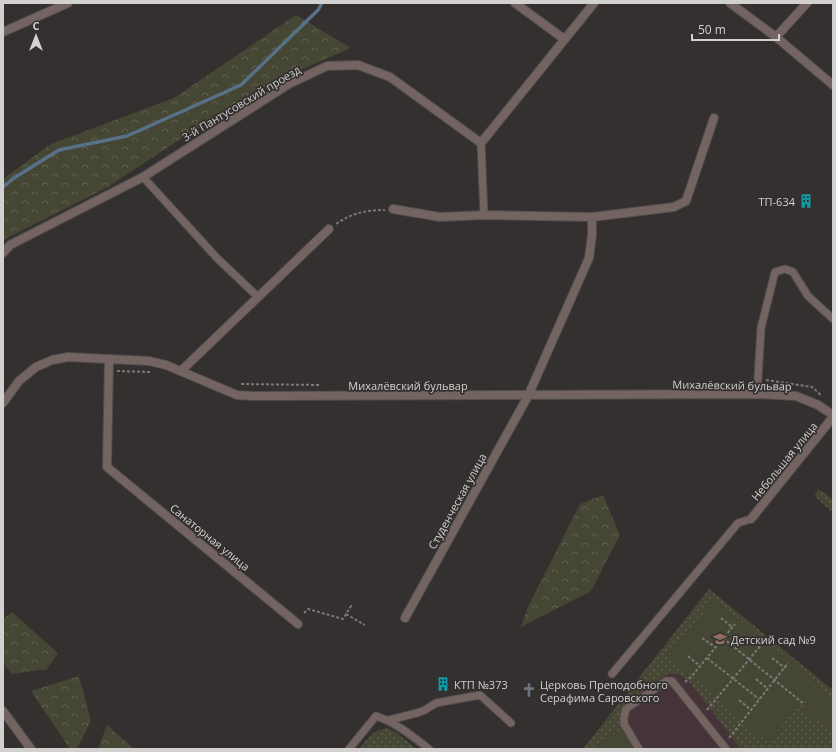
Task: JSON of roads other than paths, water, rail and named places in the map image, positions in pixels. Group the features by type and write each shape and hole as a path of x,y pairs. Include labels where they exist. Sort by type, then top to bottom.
{"street":[{"path":"3,32 68,3"},
{"path":"515,3 564,40"},
{"path":"481,143 594,3"},
{"path":"730,3 776,37 833,85"},
{"path":"776,37 807,3"},
{"name":"3-й Пантусовский проезд","path":"3,253 10,245 143,177 290,84 327,66 358,64 390,77 481,143"},
{"path":"393,209 440,217 484,215 592,217 674,208 686,201 714,118"},
{"name":"Студенческая улица","path":"405,618 528,396 590,258 592,217"},
{"path":"181,371 329,229"},
{"name":"Михалёвский бульвар","path":"3,403 19,380 36,367 52,360 68,357 149,362 166,365 237,395 528,396 757,394 796,396 818,405 833,416"},
{"name":"Санаторная улица","path":"109,359 107,467 298,624"},
{"name":"Небольшая улица","path":"751,519 833,416"},
{"path":"3,711 31,749"}],"lane":[{"path":"481,143 484,215"},
{"path":"143,177 217,258 258,297"},
{"path":"757,394 761,328 775,272 785,269 793,272 808,296 833,319"},
{"path":"612,674 738,523 751,519"},
{"path":"639,749 624,724 626,708 666,681 672,681 723,746"},
{"path":"388,720 418,713 426,710 436,703 480,695 511,724"},
{"path":"349,749 376,716 388,720 403,728 429,749"}],"waterway":[{"path":"3,187 14,178 59,150 127,136 241,85 318,10 322,3"}],"place":[{"name":"ТП-634","path":"806,201"},
{"name":"Детский сад №9","path":"720,639"},
{"name":"КТП №373","path":"443,684"},
{"name":"Церковь Преподобного Серафима Саровского","path":"529,690"}]}
